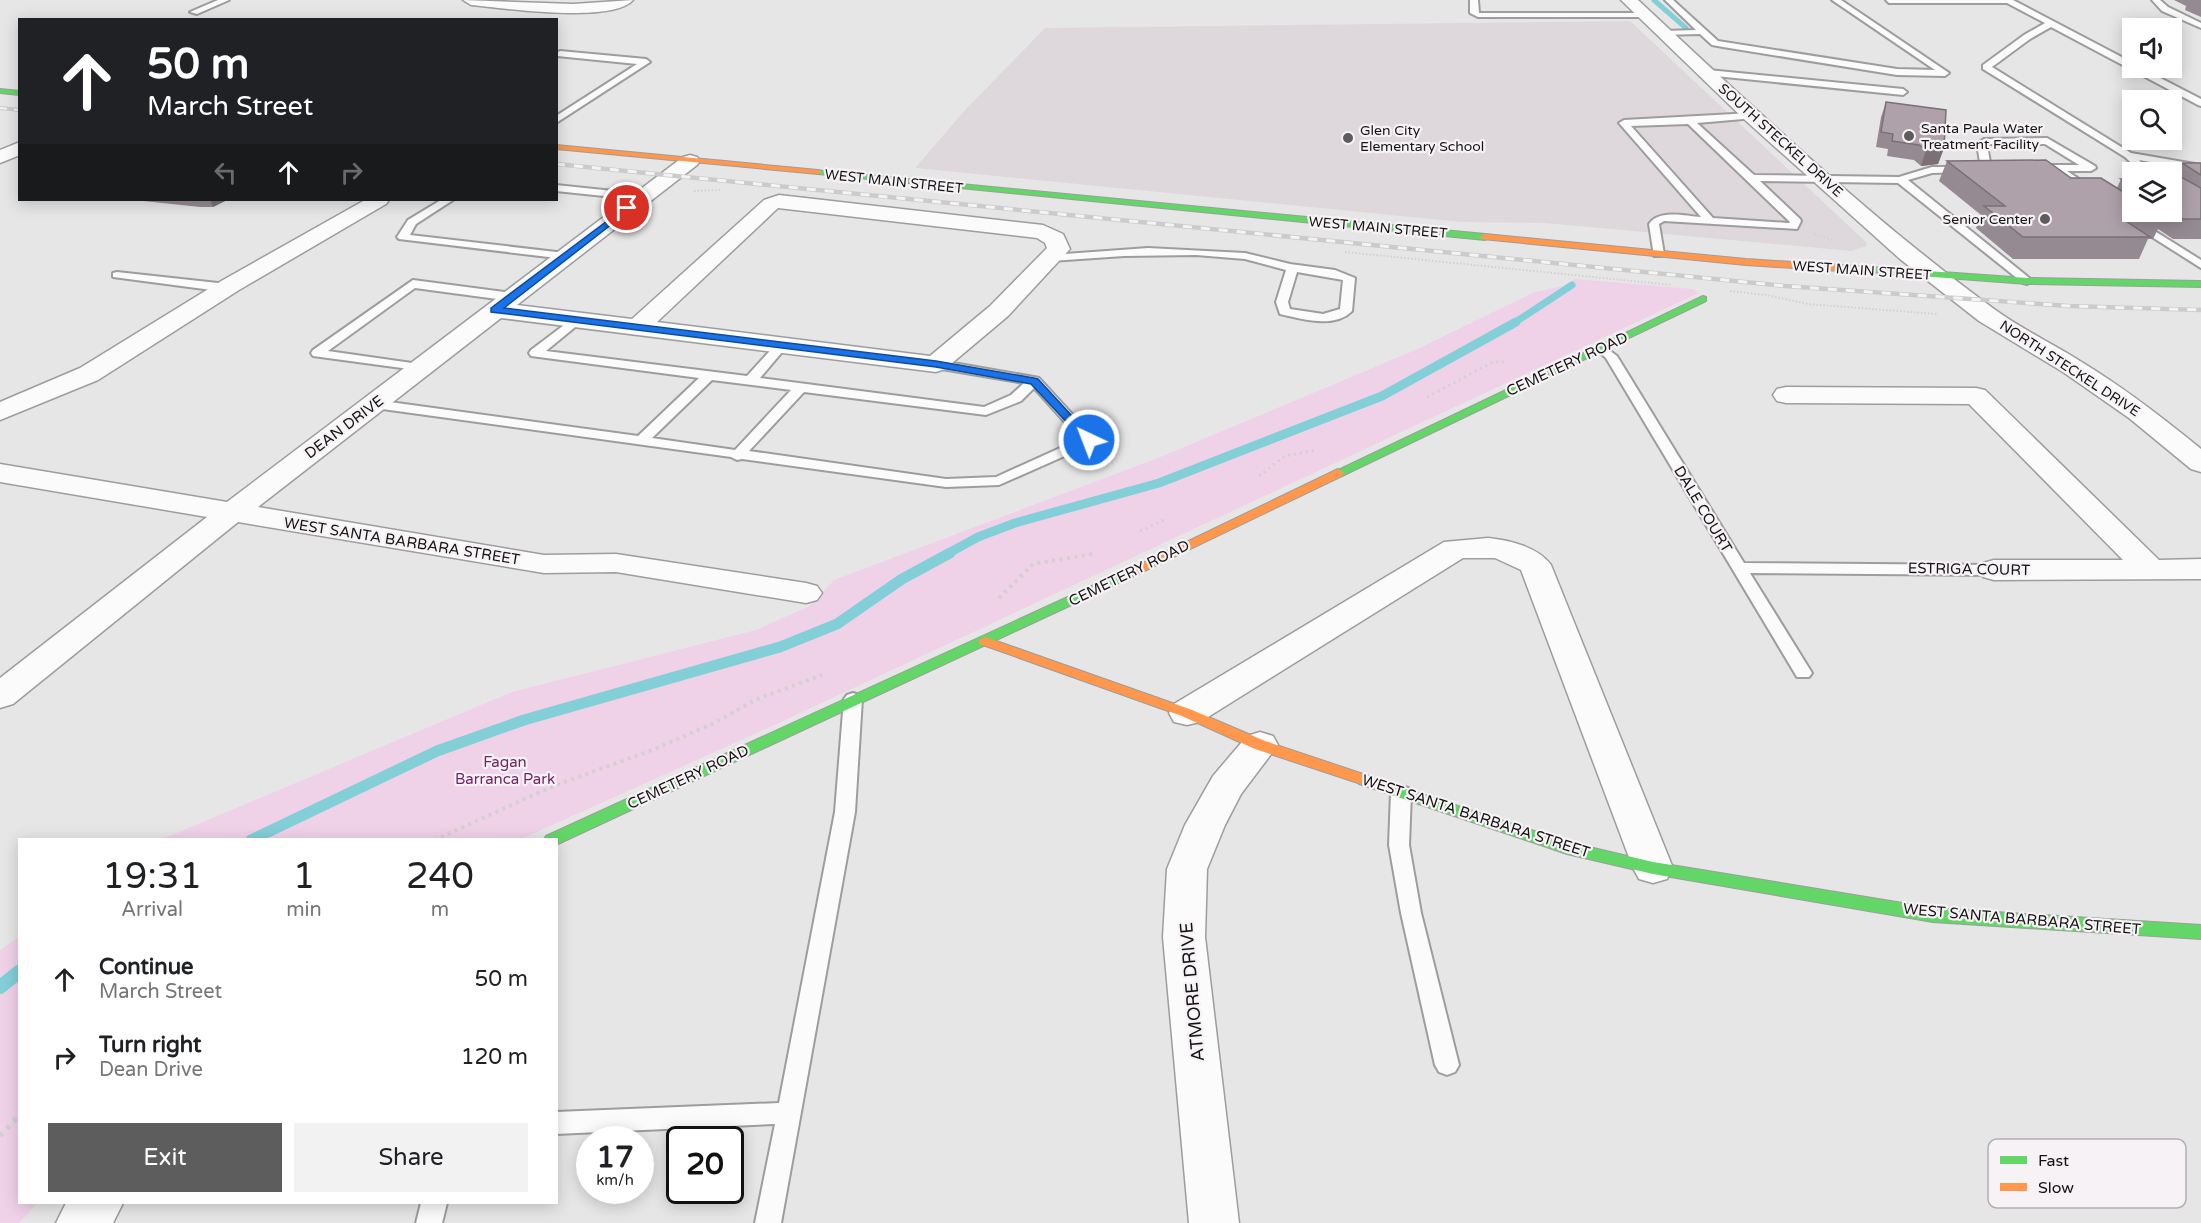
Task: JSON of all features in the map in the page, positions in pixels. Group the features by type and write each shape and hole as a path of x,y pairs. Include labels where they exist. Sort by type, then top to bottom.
{"street":[{"path":"471,0 584,9 605,8 626,0"},
{"name":"SOUTH STECKEL DRIVE","path":"1629,0 1644,15 1672,33 1708,73 1752,116 1908,254 1938,275"},
{"path":"0,92 18,93"},
{"name":"WEST MAIN STREET","path":"558,147 1658,254 2027,281 2201,284"},
{"path":"0,156 18,149"},
{"name":"DEAN DRIVE","path":"0,696 231,513 690,161"},
{"path":"0,412 89,374 227,288 377,201"},
{"path":"503,304 576,320 936,364 999,311 1059,249 1055,238 1043,232 779,201 771,204 637,327"},
{"name":"NORTH STECKEL DRIVE","path":"1938,275 1988,315 2072,366 2139,412 2201,463"},
{"name":"CEMETERY ROAD","path":"556,838 853,699 985,641 1702,299"},
{"path":"1786,395 1976,396 2151,570"},
{"name":"WEST SANTA BARBARA STREET","path":"0,473 544,564 616,563 806,593"},
{"path":"1187,713 1455,549 1486,546 1512,551 1535,565 1653,868"},
{"name":"ESTRIGA COURT","path":"1994,570 2201,569"},
{"name":"WEST SANTA BARBARA STREET","path":"985,641 1187,713 1260,745 1567,848 1653,868 1933,915 2201,932"},
{"name":"ATMORE DRIVE","path":"1214,1223 1184,937 1187,869 1205,825 1226,786 1260,745"},
{"path":"81,1223 97,1204"}],"lane":[{"path":"206,0 224,1"},
{"path":"1474,0 1474,13 1478,15 1644,15"},
{"path":"1669,0 1715,43 1897,72 1945,73 1836,0"},
{"path":"2156,0 2165,9 2201,26"},
{"path":"194,12 224,1"},
{"path":"1894,1 2009,1 2201,103"},
{"path":"2050,24 2027,37 1986,67 2128,155 2135,162"},
{"path":"1672,33 1702,32"},
{"path":"558,119 646,62 560,54"},
{"path":"1708,73 1903,92"},
{"path":"1710,221 1624,123 1752,116"},
{"path":"1658,254 1654,224 1657,220 1678,218 1793,227 1796,221 1690,121"},
{"path":"1751,178 1901,180 1914,172 1931,169 1990,168 1982,144 1987,141 2047,141 2091,168 2027,168"},
{"path":"2128,155 2201,168"},
{"path":"2056,168 2097,196"},
{"path":"1901,180 2027,281"},
{"path":"558,188 642,197"},
{"path":"446,201 412,222 403,237 565,256"},
{"path":"2136,222 2201,265"},
{"path":"1051,258 1119,252 1207,253 1247,257 1292,268 1340,274 1349,278 1346,311 1337,317 1303,316 1284,311 1282,302 1292,268"},
{"path":"117,274 227,288"},
{"path":"419,368 317,353 413,284 503,304"},
{"path":"576,320 536,353 986,411 1016,398 1034,381"},
{"path":"750,381 782,345"},
{"name":"DALE COURT","path":"1601,348 1611,356 1803,673"},
{"path":"375,404 737,456 946,483 999,481 1089,440 1034,381 936,364"},
{"path":"640,442 708,376"},
{"path":"737,456 800,388"},
{"name":"ESTRIGA COURT","path":"1738,568 1994,570"},
{"path":"768,1223 845,812 853,699"},
{"path":"1401,793 1399,845 1411,913 1447,1065"},
{"path":"558,1123 788,1113"},
{"path":"429,1223 434,1204"}],"path":[{"path":"1419,402 1493,362 1573,361"},
{"path":"1251,482 1285,456 1318,450"},
{"path":"1138,532 1169,518"},
{"path":"996,602 1032,564 1097,553"},
{"path":"438,838 556,785 655,749 714,723 755,700 831,672"},
{"path":"0,1136 18,1116"}],"shaded area":[{"name":"Glen City Elementary School","path":"1630,21 1866,242 1867,246 1851,251 1545,223 1461,222 915,168 966,109 1045,28"}],"green space":[{"name":"Fagan Barranca Park","path":"1575,279 1693,289 1699,293 768,728 523,838 165,838 512,692 756,630 810,606 834,580 1163,456 1413,351 1535,292 1563,286"},
{"path":"18,938 18,1204 37,1204 19,1223 0,1223 0,950"}],"building":[{"path":"1886,102 1946,110 1944,148 1926,150 1919,145 1892,141 1893,134 1881,132"},
{"path":"2046,160 2071,178 2101,178 2122,191 2122,222 2128,222 2150,237 2023,237 1984,206 2005,206 1947,161"},
{"path":"2182,163 2201,163 2201,175"},
{"path":"2182,178 2201,188 2201,219 2183,219"}],"waterway":[{"path":"1654,0 1686,28"},
{"path":"1514,323 1572,285"},
{"path":"947,554 978,537 1015,523 1159,483 1382,396 1516,322"},
{"path":"255,838 437,751 524,720 780,647 837,624 902,579 950,553"},
{"path":"0,987 18,973"}],"railway":[{"path":"0,108 18,110"},
{"path":"558,164 1785,286 2069,306 2201,310"}],"traffic: fast":[{"path":"0,91 18,93"},
{"path":"818,172 1485,237"},
{"path":"1856,269 2027,281 2201,284"},
{"path":"1338,473 1703,299"},
{"path":"556,838 1131,572"},
{"path":"1364,780 1567,848 1653,868 1933,915 2201,932"}],"traffic: slow":[{"path":"558,147 818,172"},
{"path":"1485,237 1746,262 1856,269"},
{"path":"1131,572 1338,473"},
{"path":"985,641 1187,713 1260,745 1364,780"}],"place":[{"name":"Santa Paula Water Treatment Facility","path":"1909,136"},
{"name":"Glen City Elementary School","path":"1348,138"},
{"name":"Senior Center","path":"2045,219"}],"route":[{"path":"627,208 495,310 936,364 1034,381 1089,440"}]}
